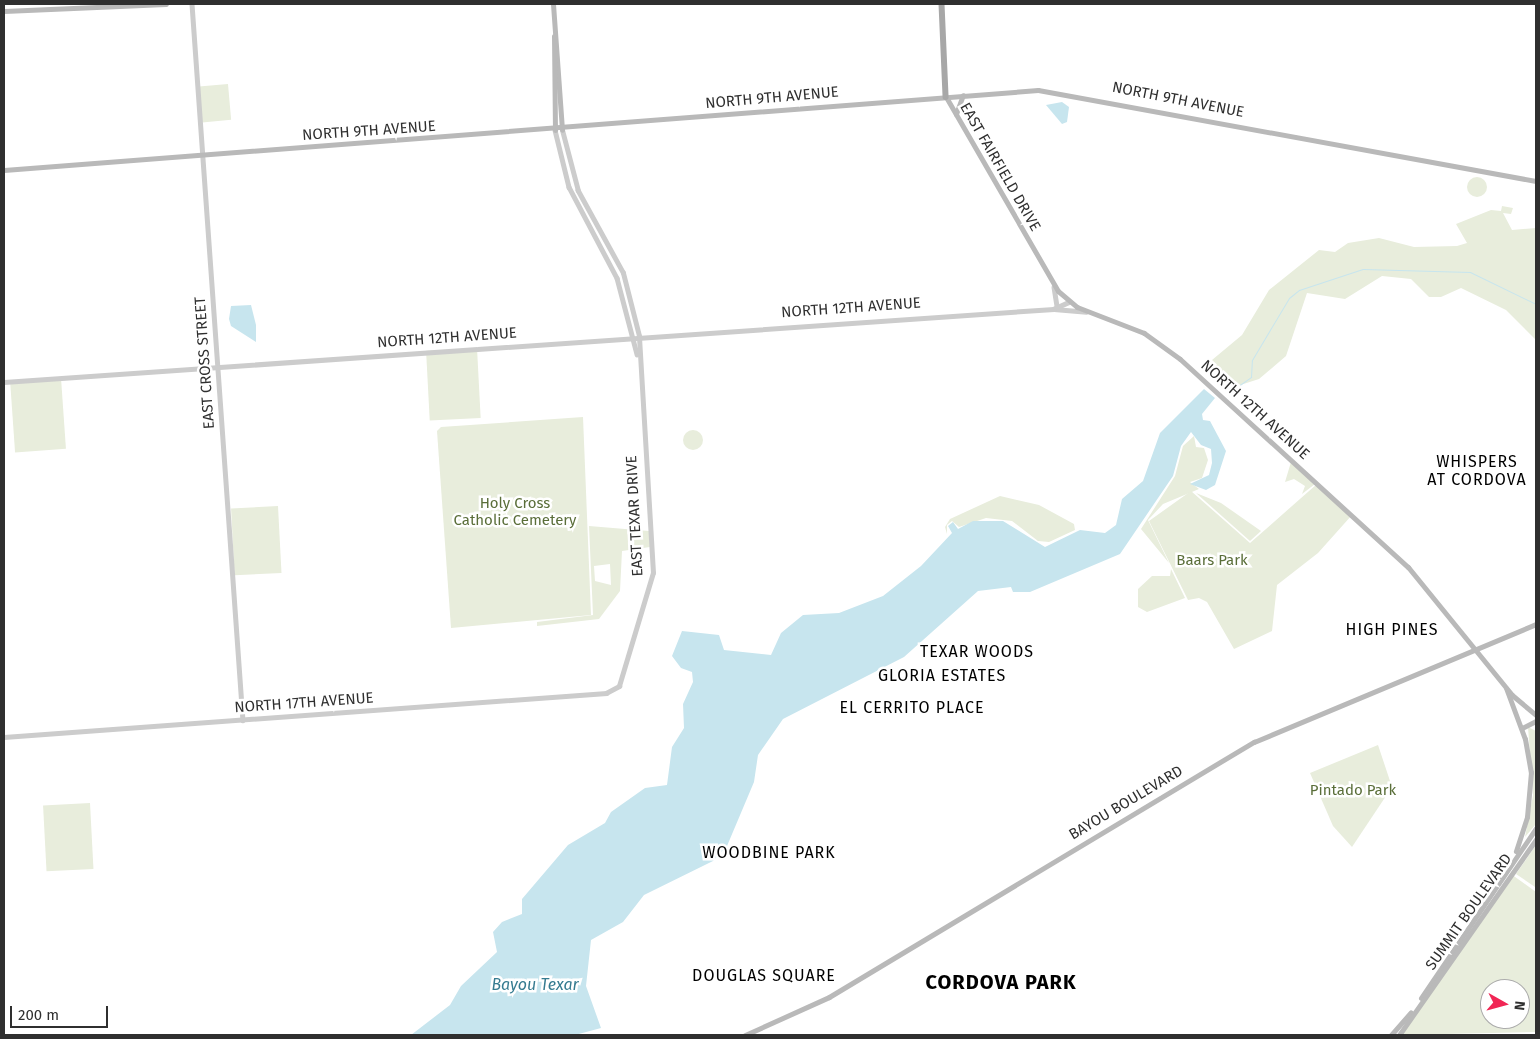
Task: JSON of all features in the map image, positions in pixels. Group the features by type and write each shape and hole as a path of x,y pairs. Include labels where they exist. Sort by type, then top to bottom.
{"main road":[{"path":"4,11 166,4"},
{"path":"553,4 555,130"},
{"name":"EAST FAIRFIELD DRIVE","path":"942,4 946,97 1054,288 1069,302"},
{"path":"554,36 562,130"},
{"name":"NORTH 9TH AVENUE","path":"4,170 562,130 962,95 1065,92 1536,181"},
{"path":"956,117 962,95"},
{"name":"NORTH 12TH AVENUE","path":"1069,302 1149,336 1221,395 1408,567 1506,688 1536,715"},
{"name":"BAYOU BOULEVARD","path":"745,1035 829,997 1238,750 1536,624"},
{"name":"SUMMIT BOULEVARD","path":"1506,688 1522,728 1531,791 1512,861"},
{"path":"1522,728 1536,721"},
{"name":"SUMMIT BOULEVARD","path":"1421,998 1536,828"},
{"name":"SUMMIT BOULEVARD","path":"1390,1035 1411,1012 1536,839"},
{"name":"SUMMIT BOULEVARD","path":"1399,1035 1411,1012"}],"street":[{"name":"EAST CROSS STREET","path":"192,4 243,720"},
{"path":"555,130 565,177 617,278 637,354"},
{"path":"562,130 578,192 623,273 638,336 637,354"},
{"path":"1054,288 1055,308 1090,312"},
{"name":"NORTH 12TH AVENUE","path":"4,382 1055,308 1069,302"},
{"name":"EAST TEXAR DRIVE","path":"606,693 620,686 626,674 632,634 653,573 637,354"},
{"name":"NORTH 17TH AVENUE","path":"4,737 606,693"}],"green space":[{"path":"228,84 231,120 202,122 199,87"},
{"path":"1477,177 1484,180 1487,187 1484,194 1477,197 1470,194 1467,187 1470,180"},
{"path":"1502,206 1513,208 1511,214 1503,213 1512,230 1536,228 1536,340 1506,310 1461,288 1441,297 1429,297 1411,279 1382,276 1345,299 1307,293 1286,356 1259,379 1231,388 1216,370 1212,373 1212,360 1242,335 1269,290 1319,250 1335,252 1348,243 1379,238 1414,247 1457,246 1467,243 1456,224 1491,210 1501,211"},
{"path":"477,348 481,418 430,421 426,351"},
{"path":"61,378 66,449 15,452 10,382"},
{"name":"Holy Cross Catholic Cemetery","path":"583,417 591,615 451,628 437,431 441,427"},
{"path":"693,430 700,433 703,440 700,447 693,450 686,447 683,440 686,433"},
{"path":"1194,436 1196,447 1204,448 1208,460 1202,478 1190,482 1199,489 1163,504 1148,520 1169,563 1141,529 1175,476 1183,446"},
{"path":"1291,462 1315,484 1302,494 1305,486 1294,479 1285,482"},
{"name":"Baars Park","path":"1317,484 1352,515 1318,553 1277,585 1272,631 1234,649 1207,602 1199,598 1188,600 1149,521 1191,491 1250,543"},
{"path":"1196,493 1221,503 1261,531 1250,541"},
{"path":"1000,496 1039,505 1074,524 1075,530 1049,542 1038,541 1012,521 986,518 959,527 952,521 947,525 947,534 945,527 950,519"},
{"path":"278,506 282,573 235,575 231,508"},
{"path":"589,526 649,531 650,547 622,551 620,591 599,619 537,626 537,622 593,615","holes":["610,564 611,585 595,581 594,566"]},
{"path":"1171,569 1185,598 1147,612 1138,607 1138,589 1152,576 1170,576"},
{"path":"1528,727 1536,731 1536,824 1525,837 1533,795"},
{"name":"Pintado Park","path":"1378,745 1392,787 1352,847 1333,826 1310,773"},
{"path":"90,803 93,869 47,871 43,805"},
{"path":"1536,845 1536,884 1535,887 1516,874"},
{"path":"1511,874 1536,892 1536,1032 1399,1035"}],"water":[{"path":"1062,102 1069,107 1067,122 1062,124 1046,105"},
{"path":"251,305 256,325 256,342 231,326 229,319 231,306"},
{"name":"Bayou Texar","path":"1204,389 1215,398 1202,414 1203,420 1210,421 1226,451 1215,485 1206,490 1190,484 1209,475 1212,463 1211,449 1201,445 1191,432 1181,446 1173,476 1120,554 1030,592 1013,592 1011,587 978,591 904,657 783,719 758,755 754,782 727,846 713,861 644,895 623,922 591,940 586,986 601,1028 575,1035 411,1035 450,1005 461,986 497,952 493,932 502,922 522,914 522,899 568,845 605,823 611,812 645,788 667,785 672,747 684,728 683,704 693,682 692,672 681,668 672,656 682,631 719,635 724,650 771,655 781,633 803,615 839,613 883,596 921,566 952,533 948,526 953,522 958,529 973,521 1003,521 1045,547 1080,530 1105,533 1116,525 1122,499 1143,481 1160,433"}],"waterway":[{"path":"1234,389 1251,377 1252,360 1289,298 1299,290 1363,269 1470,272 1536,304"}],"district":[{"name":"WHISPERS AT CORDOVA","path":"1477,471"},
{"name":"HIGH PINES","path":"1392,630"},
{"name":"TEXAR WOODS","path":"977,652"},
{"name":"GLORIA ESTATES","path":"942,676"},
{"name":"EL CERRITO PLACE","path":"912,708"},
{"name":"WOODBINE PARK","path":"769,853"},
{"name":"DOUGLAS SQUARE","path":"764,976"},
{"name":"CORDOVA PARK","path":"1001,982"}]}
